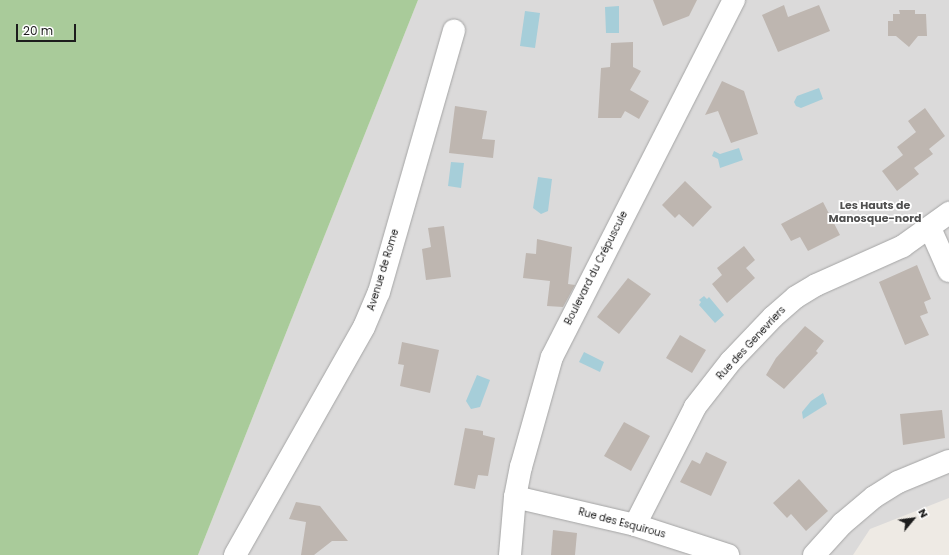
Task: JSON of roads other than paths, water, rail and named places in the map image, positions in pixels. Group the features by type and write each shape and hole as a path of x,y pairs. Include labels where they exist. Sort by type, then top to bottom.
{"street":[{"name":"Boulevard du Crépuscule","path":"510,555 515,497 547,374 560,339 734,0"},
{"name":"Avenue de Rome","path":"235,555 364,328 379,292 454,31"},
{"name":"Rue des Genevriers","path":"635,525 695,408 731,361 773,317 796,296 816,285 882,256 930,228 949,213"},
{"path":"930,228 949,271"},
{"path":"814,555 842,524 874,497 898,482 949,461"},
{"name":"Rue des Esquirous","path":"515,497 635,525 728,555"}],"water":[{"path":"619,6 619,33 606,33 605,7"},
{"path":"525,11 540,13 535,48 520,46"},
{"path":"819,88 823,99 801,108 796,106 794,102 797,96"},
{"path":"739,148 743,160 720,168 718,159 712,156 714,151 720,154"},
{"path":"451,162 464,163 461,188 448,186"},
{"path":"538,177 552,179 548,211 541,214 533,208"},
{"path":"704,296 707,299 709,297 724,315 715,323 699,305 701,302 699,300"},
{"path":"584,352 604,362 600,372 579,362"},
{"path":"477,375 490,380 480,407 471,409 466,401"},
{"path":"823,393 827,404 803,419 802,412 811,401"}],"district":[{"name":"Les Hauts de Manosque-nord","path":"875,212"}]}
